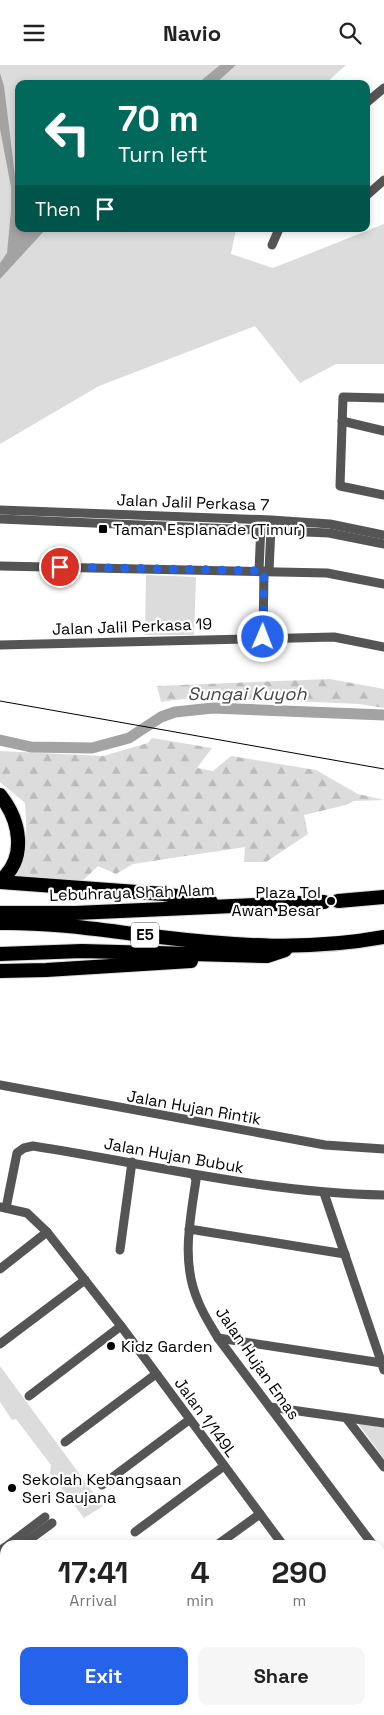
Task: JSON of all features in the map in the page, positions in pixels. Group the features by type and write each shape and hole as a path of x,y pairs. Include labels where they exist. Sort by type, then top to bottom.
{"highway":[{"path":"0,795 9,806 18,827 18,852 7,875 0,882"},
{"path":"0,882 164,894 238,907"},
{"name":"Lebuhraya Shah Alam","path":"0,913 75,913 238,907 384,897"},
{"name":"Lebuhraya Shah Alam","path":"0,923 80,927 236,945 290,947 328,945 384,937"},
{"path":"0,954 82,951 267,956 280,953 290,947"},
{"path":"0,971 188,961 204,959 215,954"}],"street":[{"path":"370,100 384,88"},
{"path":"370,193 384,181"},
{"path":"272,245 278,232"},
{"path":"384,398 343,397 340,486 384,495"},
{"path":"342,421 384,431"},
{"name":"Jalan Jalil Perkasa 7","path":"0,510 330,524 384,535"},
{"name":"Jalan Jalil Perkasa 7","path":"0,519 329,533 384,544"},
{"path":"263,637 264,571 261,530 266,520"},
{"path":"264,571 271,531 266,520"},
{"path":"0,566 327,573 384,584"},
{"name":"Jalan Jalil Perkasa 19","path":"0,645 263,637 334,637 384,647"},
{"name":"Jalan Hujan Rintik","path":"0,1085 325,1145 384,1149"},
{"name":"Jalan Hujan Bubuk","path":"3,1208 18,1153 24,1148 33,1146 132,1162 194,1175 324,1193 384,1195"},
{"path":"120,1250 132,1162"},
{"name":"Jalan Hujan Emas","path":"194,1175 196,1180 189,1229 188,1264 198,1304 218,1338 369,1540"},
{"path":"218,1338 383,1366 324,1193"},
{"name":"Jalan 1/149L","path":"3,1208 27,1213 47,1232 121,1326 279,1540"},
{"path":"189,1229 345,1254"},
{"path":"0,1269 47,1232"},
{"path":"0,1344 85,1280"},
{"path":"29,1396 121,1326"},
{"path":"65,1442 156,1374"},
{"path":"270,1407 384,1423"},
{"path":"347,1419 384,1467"},
{"path":"102,1485 189,1420"},
{"path":"135,1532 224,1466"},
{"path":"224,1540 260,1514"},
{"path":"14,1540 44,1517"},
{"path":"29,1540 52,1523"}],"green space":[{"path":"0,65 346,65 329,80 15,80 15,232 235,232 231,254 273,268 364,232 370,232 370,230 384,224 384,364 336,364 300,383 255,326 99,386 0,444"},
{"path":"146,575 196,577 194,635 145,635"},
{"path":"330,679 384,689 384,708 359,704 198,697 161,702 157,686"},
{"path":"152,738 212,748 197,768 213,771 231,756 316,770 358,794 384,800 354,801 346,805 304,815 308,834 266,862 244,862 245,847 133,864 116,874 98,866 78,885 10,878 24,851 26,834 25,803 0,782 0,751 103,756 148,743"},
{"path":"0,1366 103,1506 84,1518 50,1473 51,1465 16,1419 12,1420 0,1402"},
{"path":"354,1418 384,1424 384,1459"}],"shaded area":[{"path":"220,65 236,65 219,80 202,80"},
{"path":"0,73 4,86 15,176 15,232 43,232 0,279 0,263 7,253 11,187 0,129"}],"waterway":[{"name":"Sungai Kuyoh","path":"0,740 31,747 92,748 129,738 161,717 175,712 213,708 384,715"}],"tram line":[{"path":"0,701 384,769"}],"place":[{"name":"Taman Esplanade (Timur)","path":"103,529"},
{"name":"Plaza Tol Awan Besar","path":"331,901"},
{"name":"Kidz Garden","path":"111,1346"},
{"name":"Sekolah Kebangsaan Seri Saujana","path":"12,1488"}],"route":[{"path":"60,567 264,571 263,637"}]}
